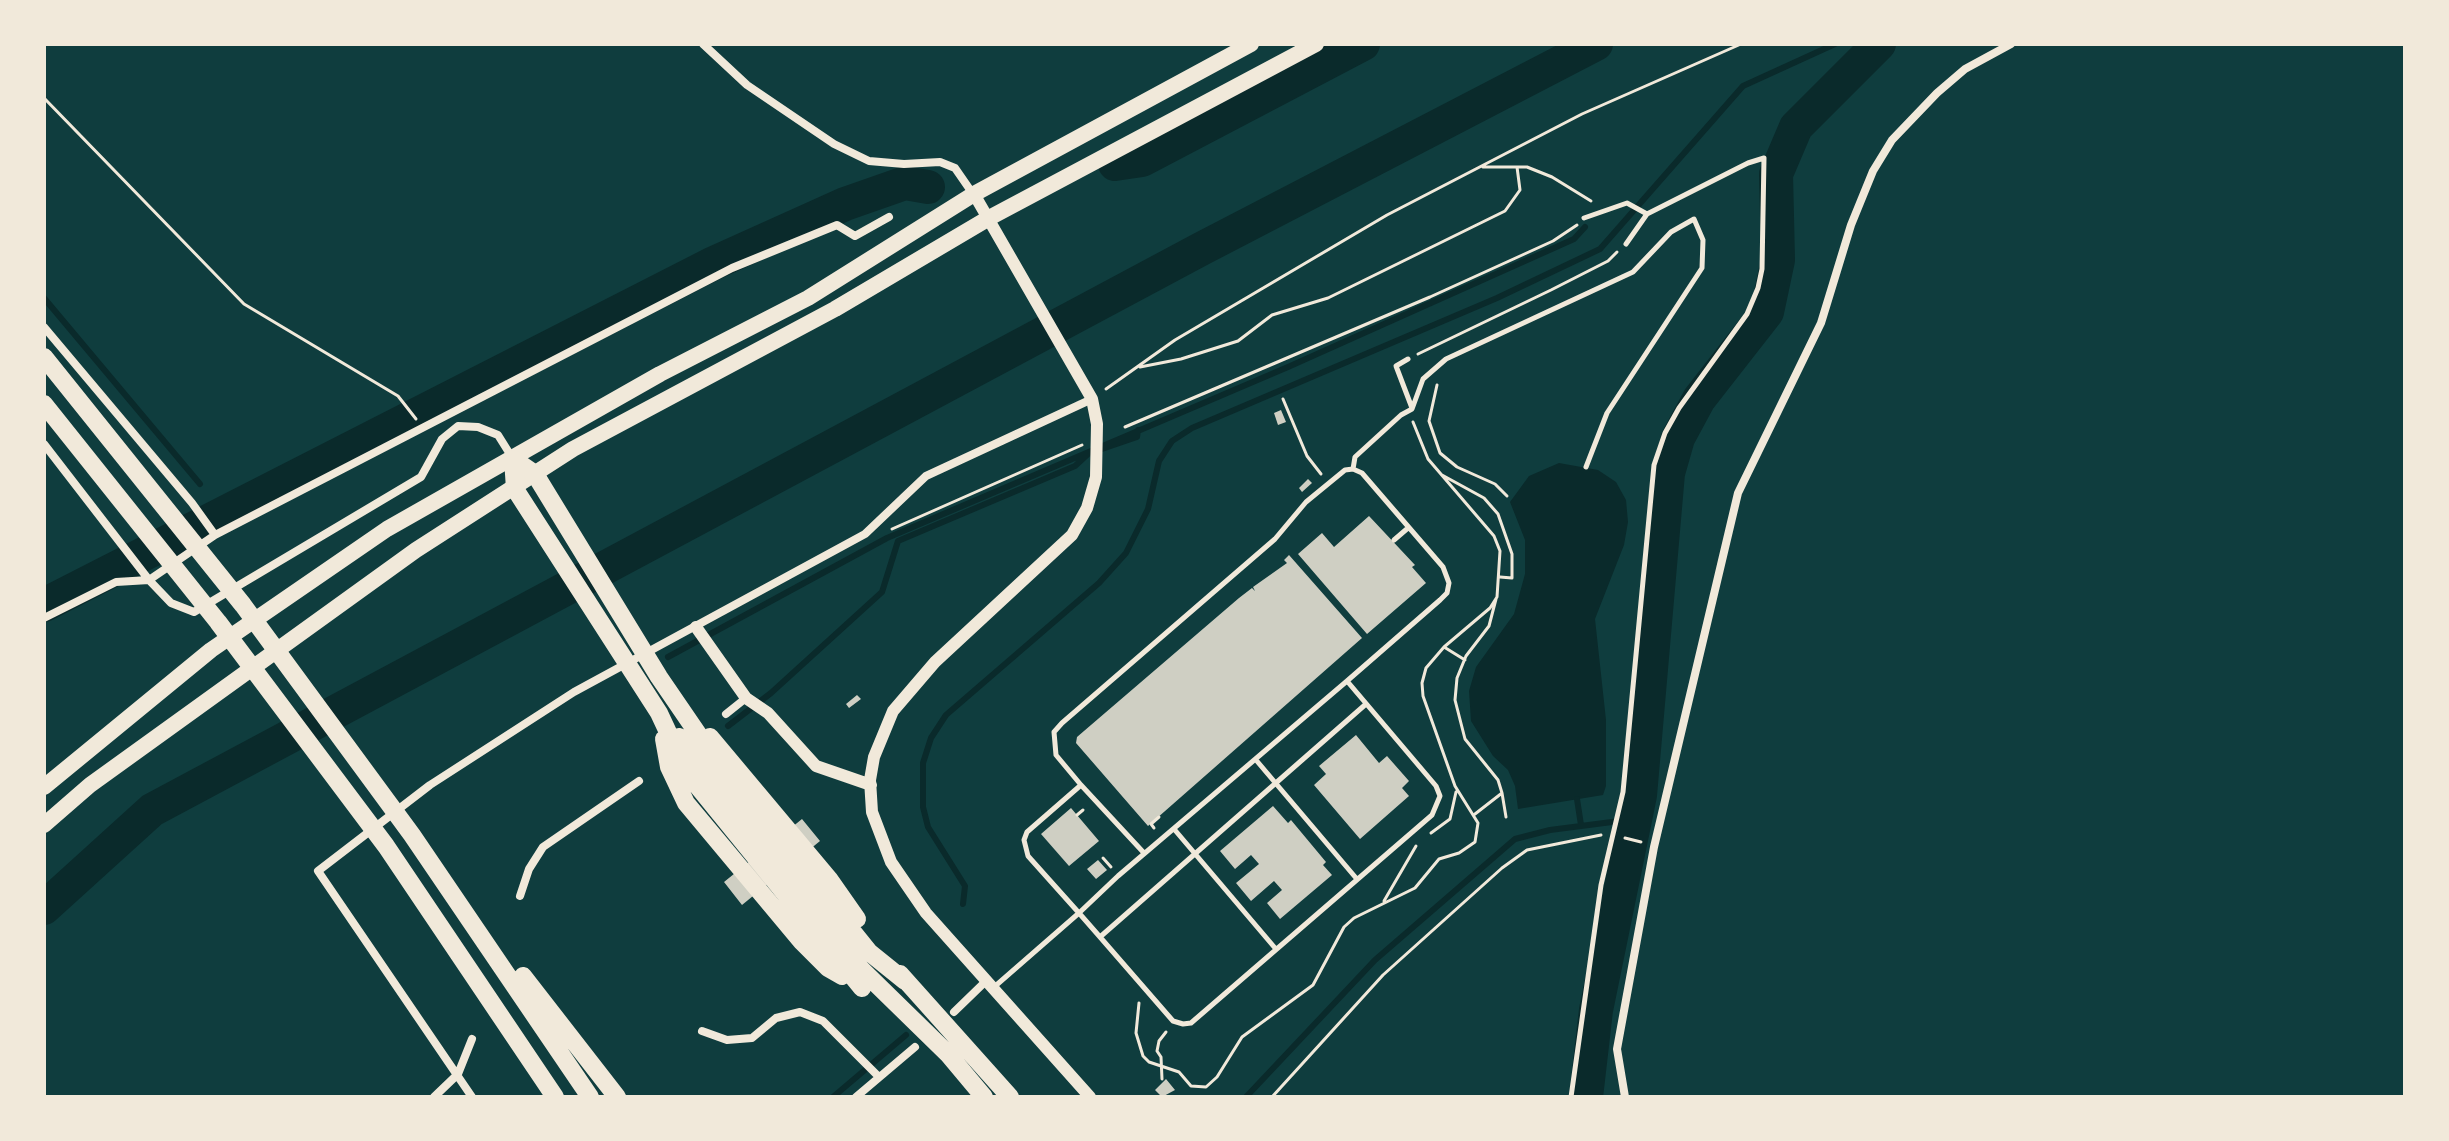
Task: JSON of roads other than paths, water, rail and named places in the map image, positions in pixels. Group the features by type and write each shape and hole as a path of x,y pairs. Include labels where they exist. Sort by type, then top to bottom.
{"highway":[{"path":"44,357 243,605 412,835 590,1097"},
{"path":"44,404 218,622 386,846 555,1097"},
{"path":"513,459 535,474 659,677 724,772 869,952 905,981 1010,1097"},
{"path":"513,459 515,489 659,713 687,773 862,988 903,1012"},
{"path":"659,713 861,969 948,1054 984,1097"},
{"path":"433,865 617,1097"}],"main road":[{"path":"44,787 211,650 387,529 660,374 808,298 974,194 1251,44"},
{"path":"44,825 90,785 416,550 586,442 835,309 989,218 1316,44"}],"street":[{"path":"703,44 747,85 834,144 869,161 904,164 940,162 955,168 989,218 1092,399 1097,424 1096,477 1087,508 1072,535 910,688 882,733 871,785 876,827 891,862 926,913 1090,1097"},
{"path":"1625,1097 1617,1049 1654,847 1738,493 1821,323 1851,225 1873,171 1892,140 1937,93 1965,69 2011,44"},
{"path":"44,618 116,582 149,580 215,535 732,268 837,225 855,236 889,217"},
{"path":"44,327 192,503 215,535"},
{"path":"472,1097 318,871 443,777 574,692 865,534 926,476 1092,399"},
{"path":"44,444 144,569 149,580 171,603 194,612 421,477 442,439 458,426 478,427 498,435 513,459"},
{"path":"696,627 746,698 768,713 816,766 871,785"},
{"path":"726,714 746,698"},
{"path":"520,896 529,869 543,847 639,781"},
{"path":"954,1012 990,985"},
{"path":"702,1031 727,1040 752,1038 776,1018 800,1012 823,1021 879,1077"},
{"path":"434,1097 458,1074 472,1039"},
{"path":"856,1097 915,1047"}],"lane":[{"path":"1571,1097 1601,885 1616,836 1623,792 1654,465 1665,433 1679,408 1747,314 1758,288 1762,269 1764,158 1647,214 1626,244"},
{"path":"1584,218 1627,203 1647,214"},
{"path":"1353,469 1355,457 1401,415 1412,409 1423,379 1446,359 1633,272 1671,232 1694,219 1703,240 1702,268 1607,413 1586,467"},
{"path":"1408,359 1396,366 1412,409"},
{"path":"990,985 1079,913 1144,853 1447,593 1448,574 1362,473 1345,470 1306,502 1275,539 1054,732 1056,755 1144,853"},
{"path":"1394,540 1409,527"},
{"path":"1081,785 1027,832 1024,840 1028,856 1173,1021 1191,1023 1432,815 1440,796 1347,681"},
{"path":"1100,937 1366,704"},
{"path":"1255,760 1356,878"},
{"path":"1174,829 1275,948"}],"water":[{"path":"1559,463 1598,470 1616,482 1626,500 1628,522 1624,545 1595,619 1606,720 1606,786 1603,795 1518,809 1515,786 1508,770 1493,756 1471,721 1469,691 1476,667 1514,614 1525,574 1525,540 1510,502 1529,476"}],"waterway":[{"path":"1115,164 1142,160 1363,44"},
{"path":"44,908 152,810 1201,249 1596,44"},
{"path":"963,904 965,886 928,827 923,807 923,763 931,738 946,715 1099,583 1126,553 1148,509 1159,461 1172,441 1192,428 1497,298 1600,249 1743,86 1835,44"},
{"path":"1586,1097 1596,1010 1640,795 1668,473 1678,438 1699,399 1767,312 1778,260 1776,174 1796,127 1879,44"},
{"path":"44,605 714,263 845,204 905,183 928,187"},
{"path":"668,657 887,538 1288,367 1574,239 1585,227"},
{"path":"44,298 200,484"},
{"path":"1099,450 1137,437 1138,430"},
{"path":"728,726 771,693 882,592 898,541 1075,466 1088,454"},
{"path":"1577,799 1581,825"},
{"path":"1246,1097 1375,960 1515,839 1550,830 1635,819"},
{"path":"833,1097 906,1035"}]}
